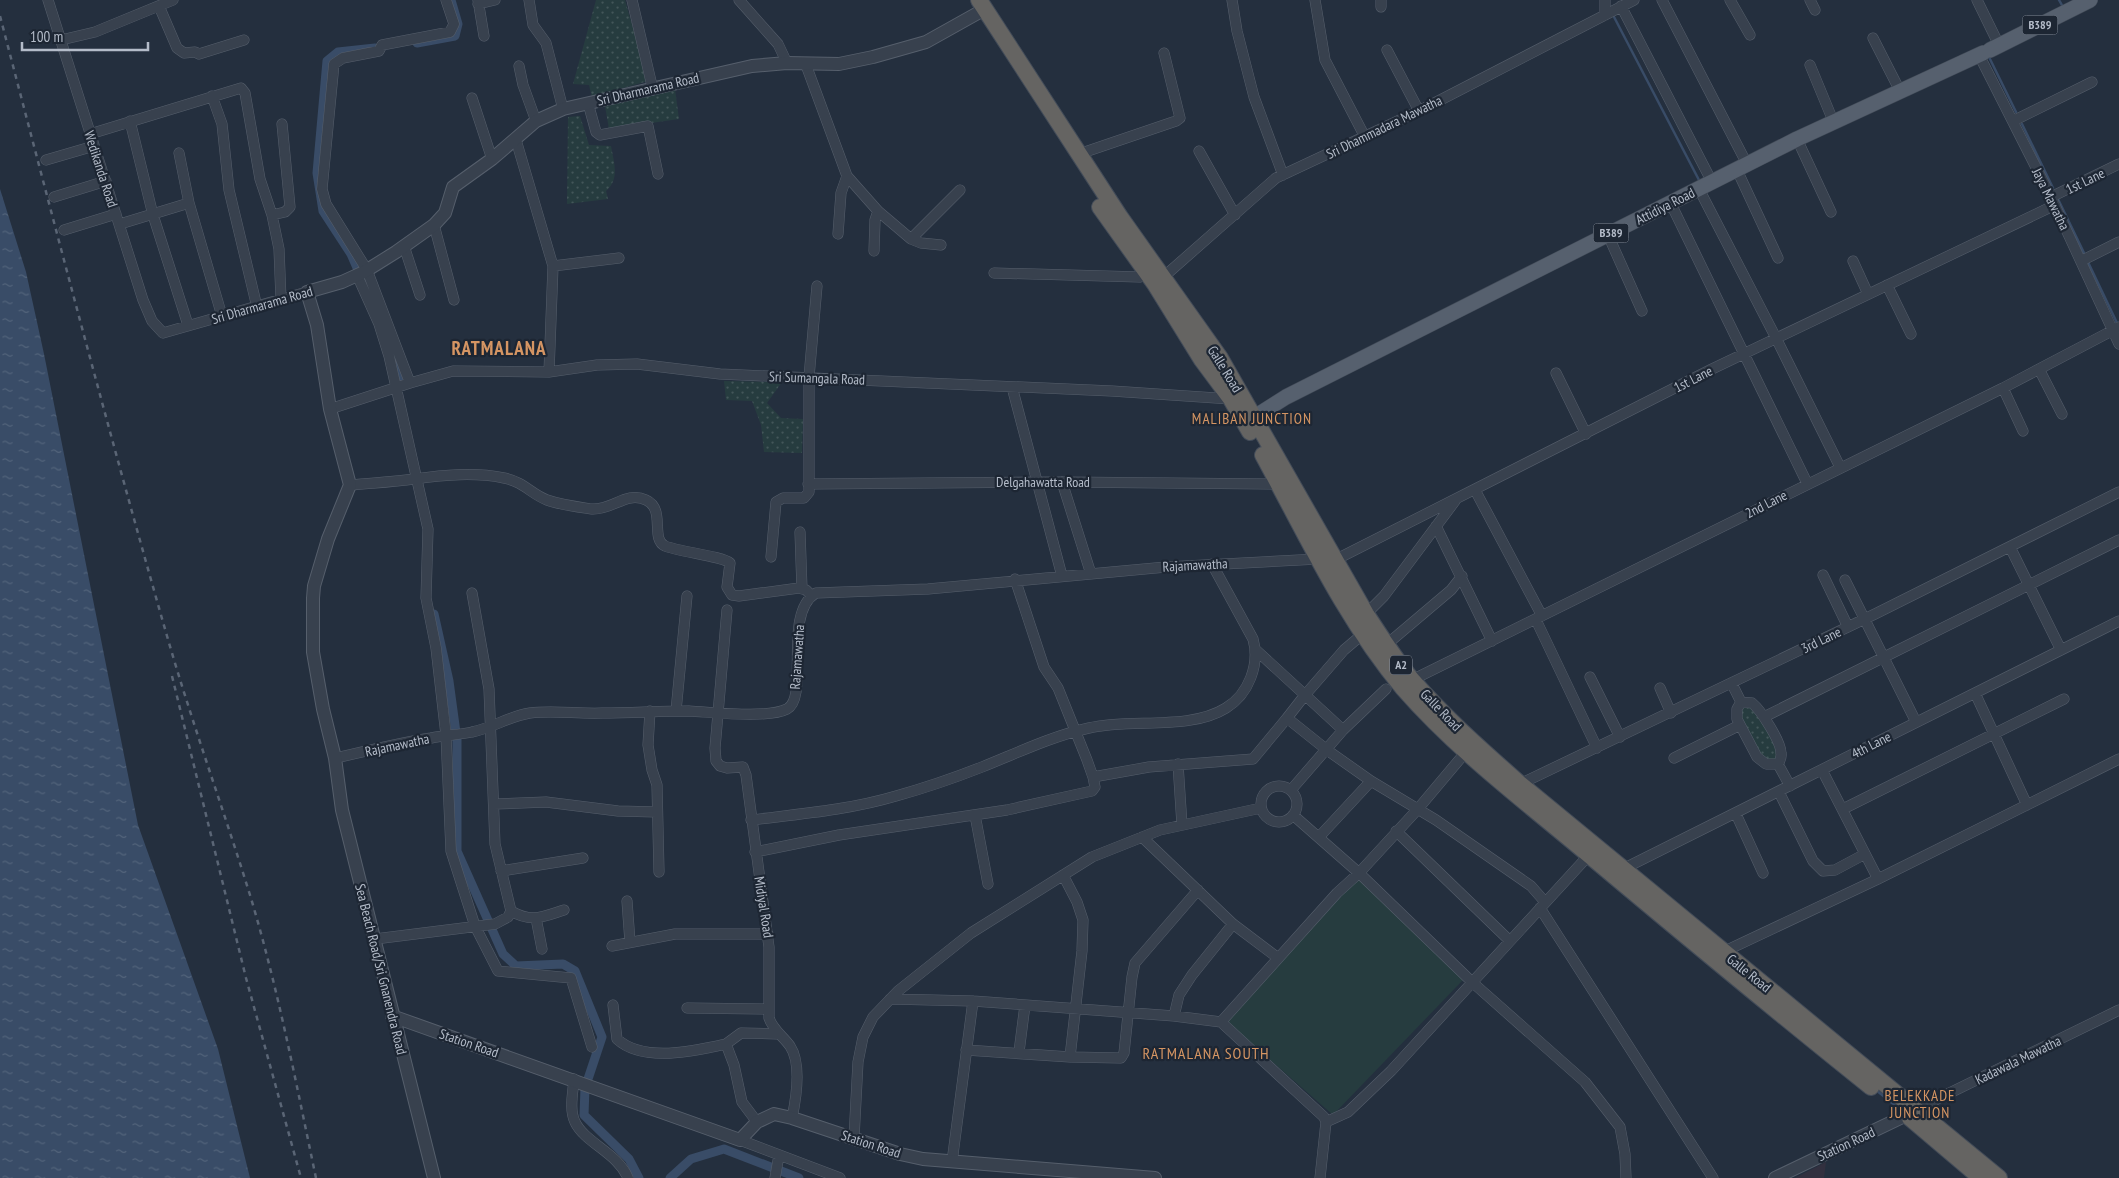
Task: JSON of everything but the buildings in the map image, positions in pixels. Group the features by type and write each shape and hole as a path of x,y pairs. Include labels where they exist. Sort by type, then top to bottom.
{"highway":[{"name":"Galle Road","path":"968,0 980,8 1079,154 1156,276 1202,360 1231,399 1250,420 1386,646 1397,682"},
{"name":"Galle Road","path":"980,8 1116,231 1156,276 1220,358 1278,484 1318,559 1397,682 1438,725 1520,784 1723,952 1912,1112 1981,1178"},
{"name":"Galle Road","path":"1470,747 1512,793 1588,854 1722,967 1999,1178"}],"main road":[{"name":"Attidiya Road","path":"1250,420 1286,397 1797,139 1988,51 2066,6 2090,0"}],"street":[{"name":"Wedikanda Road","path":"48,0 152,321 163,333"},
{"path":"61,40 95,32 172,0"},
{"path":"446,0 454,24 450,32 343,58 334,64 322,189 326,204 362,273 403,385 421,478 428,529 426,598 436,648 448,735 451,851 475,926 498,971 571,978 592,1047"},
{"path":"484,36 478,2 495,0"},
{"path":"529,0 533,25 546,43 563,109"},
{"path":"632,0 653,90"},
{"path":"739,0 778,44 787,63"},
{"path":"1232,0 1237,30 1254,97 1283,174"},
{"path":"1315,0 1325,60 1365,137"},
{"path":"1605,0 1605,15"},
{"name":"Sri Dhammadara Mawatha","path":"1156,276 1235,215 1276,178 1419,111 1634,0"},
{"path":"1662,0 1742,167 1778,258"},
{"path":"1730,0 1750,35"},
{"name":"Jaya Mawatha","path":"1977,0 1988,51 2013,121 2053,201 2080,261 2116,329 2119,344"},
{"path":"158,6 177,48 184,53 195,52 199,54 244,40"},
{"path":"1621,6 1776,338 1840,467"},
{"name":"Sri Dharmarama Road","path":"163,333 342,282 362,273 434,225 445,213 453,187 516,140 536,121 563,109 752,66 787,63 839,64 926,42 980,8"},
{"path":"1873,38 1900,92"},
{"path":"1388,50 1419,111"},
{"path":"1079,154 1180,118 1164,53"},
{"path":"806,64 847,176 878,211 910,238 921,243 941,246"},
{"path":"1810,65 1834,123"},
{"path":"519,66 523,85 536,121"},
{"path":"2013,121 2092,82"},
{"path":"90,134 241,88 245,93 260,179 272,214 279,249 281,299"},
{"path":"212,96 222,124 229,190 257,307"},
{"path":"472,98 492,159"},
{"path":"588,103 596,132 600,135 648,126 658,174"},
{"path":"130,121 153,214 188,326"},
{"path":"272,214 285,212 290,207 282,124"},
{"path":"1797,139 1831,212"},
{"path":"516,140 553,266 549,372"},
{"path":"46,160 94,146"},
{"path":"1199,151 1235,215"},
{"path":"179,153 189,203 222,316"},
{"name":"1st Lane","path":"1335,560 1743,354 1887,285 2053,201 2119,164"},
{"path":"838,234 841,192 847,176"},
{"path":"54,197 106,182"},
{"path":"910,238 960,190"},
{"path":"120,224 189,203"},
{"path":"1671,204 1807,483"},
{"path":"874,251 875,220 878,211"},
{"path":"64,230 116,214"},
{"path":"434,225 454,300"},
{"path":"1608,235 1642,312"},
{"path":"2080,261 2119,242"},
{"path":"404,246 420,295"},
{"path":"553,266 618,258"},
{"path":"1853,261 1868,294"},
{"path":"362,273 379,324 403,385"},
{"path":"994,273 1156,276"},
{"path":"1887,285 1911,334"},
{"path":"771,557 776,502 783,498 804,498 808,494 809,377 817,286"},
{"path":"307,292 317,325 330,409 350,485 468,474 504,478 527,486 547,500 593,509 607,508 618,501 632,498 646,500 656,512 658,539 662,545 699,555 722,558 730,564 728,587 732,595 740,596 802,589 812,596"},
{"name":"2nd Lane","path":"1291,790 1343,730 1397,682 1492,641 1539,618 1807,483 2003,388 2116,329"},
{"name":"Sri Sumangala Road","path":"330,409 453,371 549,372 597,365 637,364 720,374 1231,399"},
{"path":"2039,369 2062,414"},
{"path":"1556,373 1586,434"},
{"path":"1012,387 1062,576"},
{"path":"2003,388 2023,431"},
{"name":"Delgahawatta Road","path":"808,484 1036,482 1278,484"},
{"path":"1062,482 1091,574"},
{"name":"Sea Beach Road/Sri Gnanendra Road","path":"350,485 328,539 314,586 313,652 323,709 335,758 342,810 434,1178"},
{"path":"1475,490 1539,618 1597,748"},
{"name":"3rd Lane","path":"1520,784 1732,684 2119,492"},
{"path":"1366,614 1384,596 1456,500"},
{"path":"1436,526 1492,641"},
{"path":"800,532 802,589"},
{"path":"1764,717 2119,540"},
{"path":"2010,547 2061,650"},
{"name":"Rajamawatha","path":"335,758 466,733 490,727 519,715 532,713 602,714 650,711 771,713 790,707 794,699 797,681 801,613 805,604 812,596 821,592 928,589 1212,564 1318,559"},
{"path":"750,820 854,806 897,796 982,767 1076,731 1107,725 1202,718 1218,713 1232,704 1245,690 1254,667 1256,650 1253,639 1212,564"},
{"path":"1823,575 1848,627"},
{"path":"1386,646 1452,590 1462,576"},
{"path":"755,852 839,835 1007,810 1092,791 1095,788 1093,777 1076,731 1058,688 1044,667 1015,580"},
{"path":"1845,580 1863,620 1916,722"},
{"path":"375,939 495,924 508,917 511,911 495,844 489,689 472,593"},
{"path":"676,711 687,596"},
{"path":"717,712 726,610"},
{"name":"4th Lane","path":"1623,869 1736,814 2119,620"},
{"path":"1093,777 1178,764 1253,758 1344,650 1364,633"},
{"path":"1256,650 1343,730"},
{"path":"1590,677 1620,737"},
{"path":"1732,684 1741,702"},
{"path":"1660,688 1671,713"},
{"path":"1975,693 2027,805"},
{"path":"1842,809 2064,699"},
{"path":"1741,702 1752,703 1764,717 1781,750 1781,760 1778,764 1772,765 1761,761 1740,726 1736,713 1741,702"},
{"path":"650,711 648,745 652,770 657,785 659,872"},
{"name":"Midiyal Road","path":"717,712 716,762 720,766 742,768 745,771 750,820 768,934 771,1025 789,1045 794,1054 796,1095 792,1118"},
{"path":"1287,718 1327,750 1371,781 1436,820 1531,886 1713,1178"},
{"path":"1674,758 1740,726"},
{"path":"1221,1022 1337,893 1417,810 1470,747"},
{"path":"1723,952 1878,879 2119,759"},
{"path":"1178,764 1182,825"},
{"path":"1778,764 1790,786"},
{"path":"1822,770 1878,879"},
{"path":"1319,838 1371,781"},
{"path":"1280,786 1291,790 1297,800 1297,807 1286,820 1273,821 1264,814 1261,808 1262,797 1269,788 1280,786"},
{"path":"1779,792 1814,861 1823,871 1835,870 1865,854"},
{"path":"494,804 546,802 618,810 657,812"},
{"path":"854,1138 858,1062 863,1037 873,1016 890,999 971,933 1092,857 1142,837 1182,825 1261,808"},
{"path":"975,814 988,884"},
{"path":"1293,814 1472,982 1585,1082 1620,1127 1625,1154 1626,1178"},
{"path":"1736,814 1763,873"},
{"path":"1396,831 1510,941"},
{"path":"1142,837 1233,924 1278,958"},
{"path":"1326,1122 1348,1112 1362,1100 1588,854"},
{"path":"502,871 583,858"},
{"path":"1063,875 1077,902 1083,920 1070,1057"},
{"path":"966,1050 1070,1057 1121,1058 1124,1054 1135,963 1198,890"},
{"path":"627,900 630,942"},
{"path":"511,911 522,917 536,918 564,910"},
{"path":"536,918 542,949"},
{"path":"1174,1016 1179,995 1192,975 1233,924"},
{"path":"612,946 675,934 768,934"},
{"path":"890,999 973,1001 1076,1008 1221,1022 1324,1117 1326,1122 1320,1178"},
{"path":"952,1162 973,1001"},
{"path":"613,1005 617,1039 625,1046 646,1052 685,1053 726,1044 741,1033 778,1034"},
{"path":"1018,1052 1025,1005"},
{"path":"687,1008 769,1008"},
{"name":"Kadawala Mawatha","path":"1912,1112 2119,1010"},
{"name":"Station Road","path":"392,1016 574,1079 740,1140"},
{"path":"726,1044 734,1065 742,1102 757,1122 740,1140 778,1159 840,1178"},
{"path":"574,1079 574,1121 580,1130 617,1161 628,1178"},
{"name":"Station Road","path":"1775,1178 1912,1112"},
{"name":"Station Road","path":"757,1122 774,1114 792,1118 900,1154 923,1159 1155,1178"},
{"path":"775,1176 778,1159"}],"shaded area":[{"path":"1826,1162 1824,1178 1795,1178"}],"green space":[{"path":"596,0 625,0 648,81 592,97 589,85 573,84"},
{"path":"675,89 679,119 609,129 605,106"},
{"path":"580,116 589,145 611,146 615,176 606,191 608,199 567,204 568,117"},
{"path":"724,381 782,382 767,403 781,418 803,419 802,453 764,452 761,425 752,401 726,400"},
{"path":"1742,705 1752,706 1777,746 1776,762 1762,759 1739,718"},
{"path":"1359,877 1463,980 1333,1115 1226,1021"}],"water":[{"path":"0,189 26,272 44,354 138,825 218,1049 250,1178 0,1178"}],"waterway":[{"path":"417,43 455,36 458,24 451,0"},
{"path":"2059,0 2063,7"},
{"path":"1613,15 1700,182"},
{"path":"361,277 351,254 323,211 317,173 327,61 338,52 375,48"},
{"path":"1988,55 2016,112"},
{"path":"2022,124 2053,188"},
{"path":"2057,197 2085,255"},
{"path":"2087,260 2118,325"},
{"path":"390,344 400,383"},
{"path":"434,614 449,681 457,740 457,851 503,954 516,966 563,964 575,971 602,1037 585,1088 584,1115 629,1159 639,1178"},
{"path":"1876,1090 1903,1112"},
{"path":"670,1178 691,1159 724,1149 799,1178"}],"railway":[{"path":"0,16 102,404 145,559 187,701 240,862 260,930 286,1036 316,1178"},
{"path":"172,676 246,978 301,1178"}],"district":[{"name":"RATMALANA","path":"499,348"},
{"name":"MALIBAN JUNCTION","path":"1252,419"},
{"name":"RATMALANA SOUTH","path":"1206,1053"},
{"name":"BELEKKADE JUNCTION","path":"1920,1104"}]}
